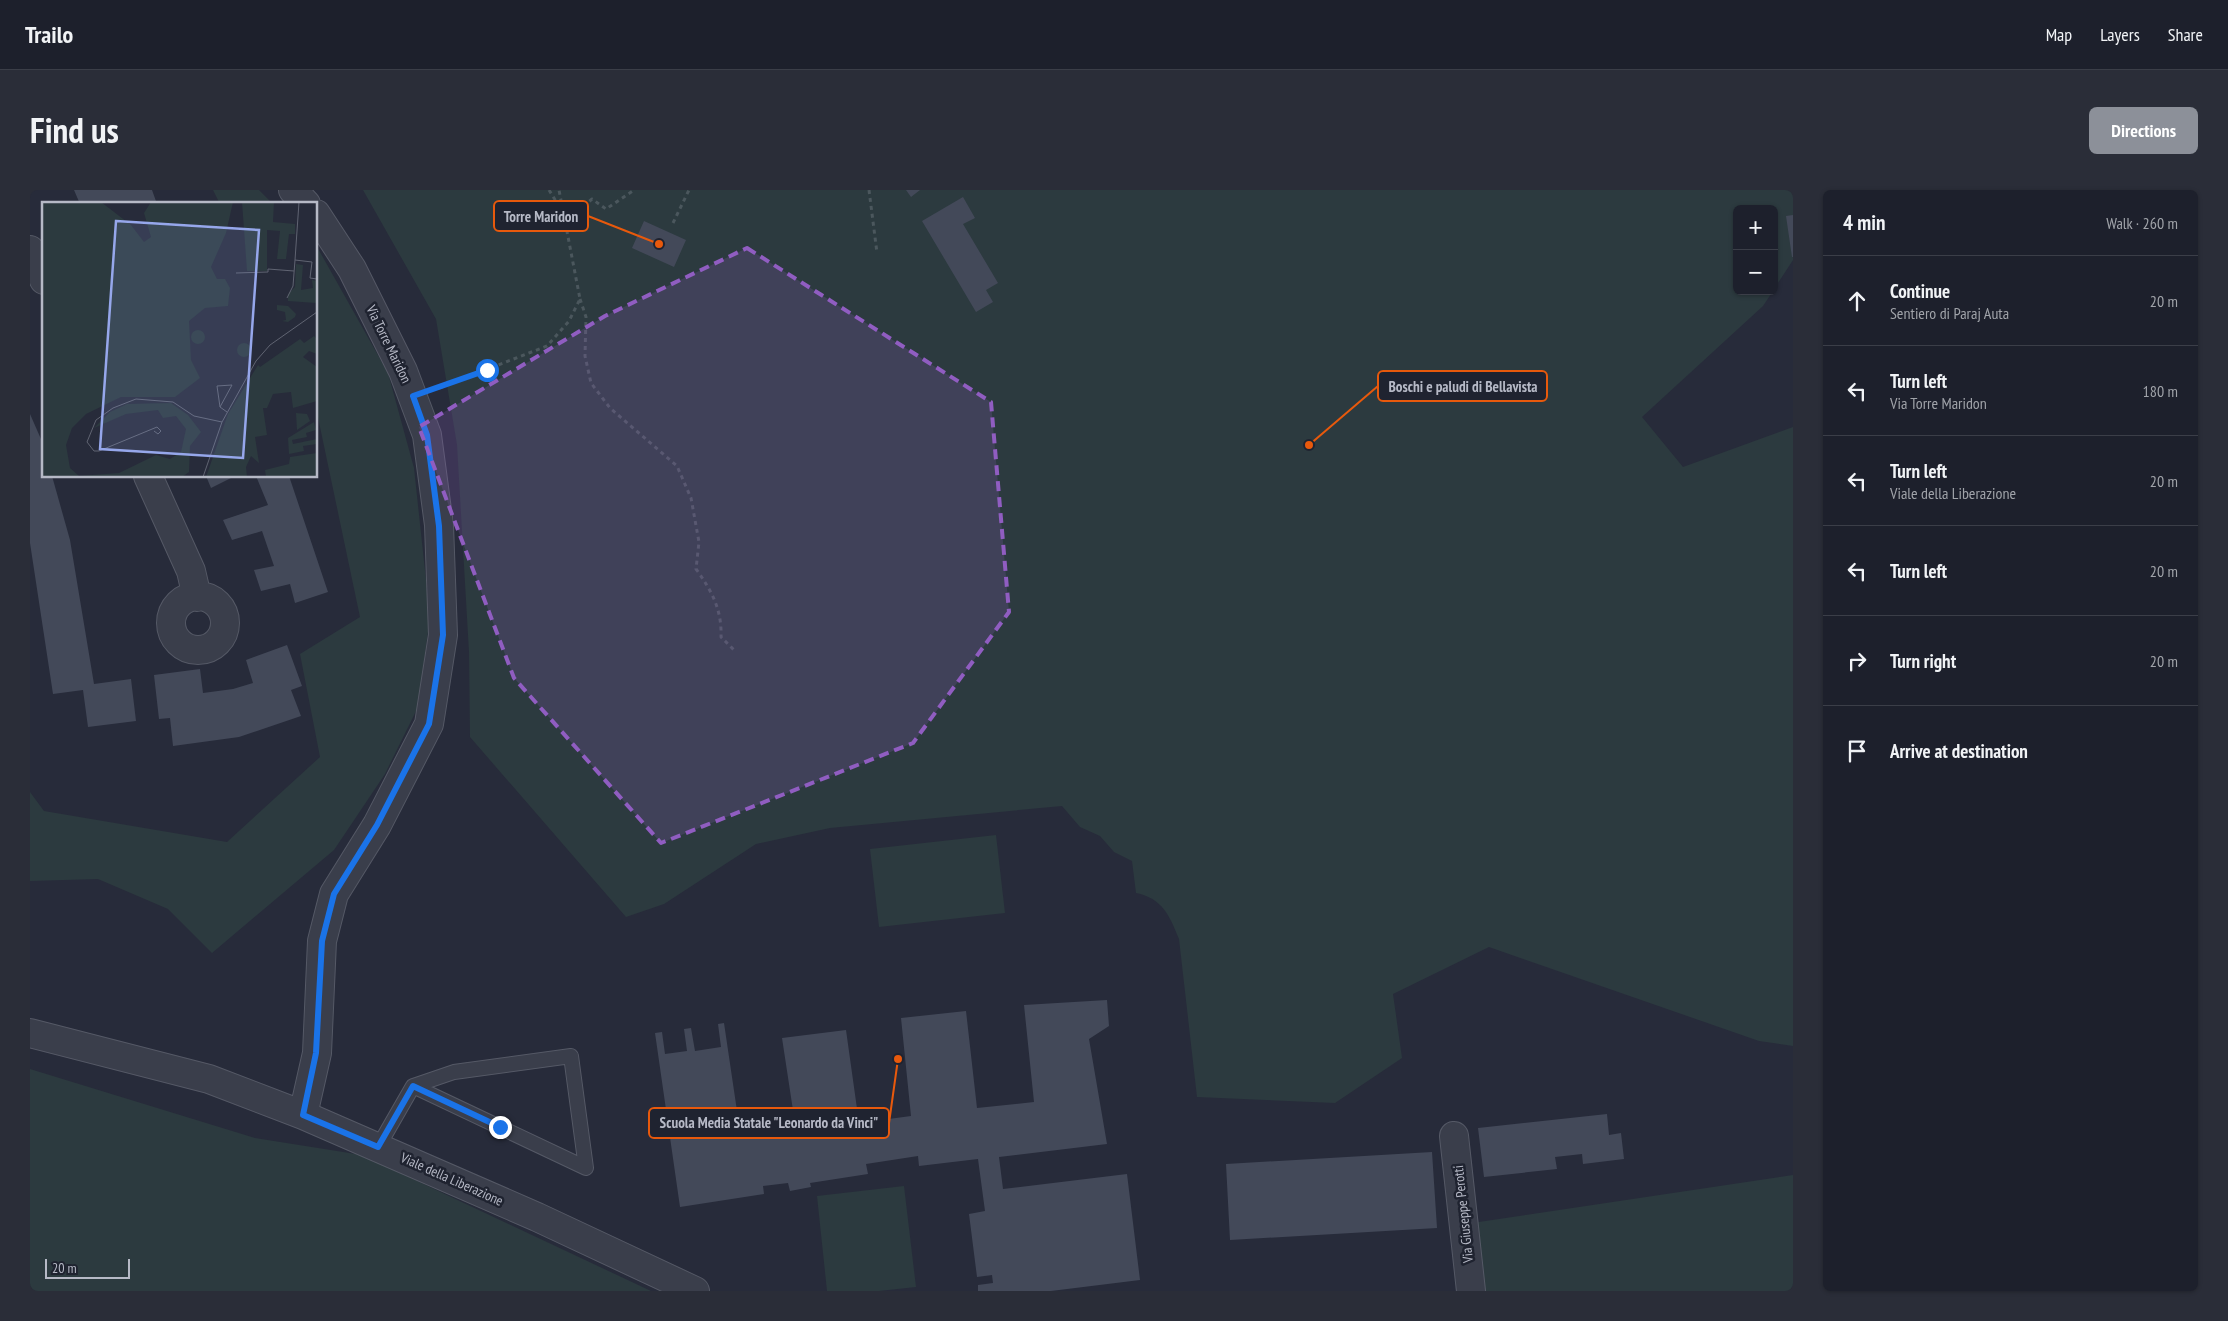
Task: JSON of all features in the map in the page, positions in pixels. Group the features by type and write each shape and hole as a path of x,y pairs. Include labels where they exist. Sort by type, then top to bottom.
{"street":[{"path":"293,190 304,202"},
{"name":"Via Torre Maridon","path":"303,1115 316,1053 322,941 334,894 377,825 429,724 443,635 439,526 427,435 413,396 352,269 318,217"},
{"path":"30,250 42,276"},
{"path":"149,478 191,571 197,597"},
{"name":"Viale della Liberazione","path":"30,1033 209,1080 303,1115 537,1216 695,1291"},
{"name":"Via Giuseppe Perotti","path":"1454,1136 1471,1291"}],"lane":[{"path":"378,1147 413,1086 454,1072 570,1056 586,1168 413,1086"}],"path":[{"path":"549,190 563,213"},
{"path":"559,190 580,299 586,316 585,356 591,383 610,408 677,466 692,506 699,542 696,569 712,590 722,619 721,637 734,650"},
{"path":"565,222 592,199 606,209 634,190"},
{"path":"673,223 689,190"},
{"path":"869,190 877,253"},
{"path":"413,396 472,376 547,346 569,321 580,299"}],"highlighted area":[{"path":"747,248 991,402 1009,612 913,743 661,843 514,678 419,427 605,316"}],"shaded area":[{"path":"213,190 259,190 271,202 219,202"},
{"path":"363,190 1793,190 1793,260 1778,283 1778,205 1733,205 1733,295 1770,295 1763,306 1642,417 1683,467 1793,427 1793,1046 1759,1041 1489,947 1393,994 1402,1058 1335,1103 1197,1097 1179,939 1172,923 1159,904 1145,895 1136,893 1132,861 1114,852 1100,836 1080,827 1062,806 830,828 756,844 664,904 626,917 470,737 469,652 457,445 436,319"},
{"path":"318,249 388,373 414,468 430,617 418,707 385,774 334,850 212,953 168,909 98,879 30,881 30,792 44,811 227,842 320,757 300,654 360,617 318,418"},
{"path":"996,835 1005,913 879,927 870,849"},
{"path":"30,1069 255,1138 362,1155 651,1291 30,1291"},
{"path":"1793,1175 1793,1291 1477,1291 1472,1223"},
{"path":"904,1186 916,1287 879,1291 827,1291 817,1196"}],"building":[{"path":"74,190 152,190 156,202 79,202"},
{"path":"906,190 920,190 911,197"},
{"path":"963,197 975,218 963,224 998,283 986,290 993,302 976,312 922,221"},
{"path":"1793,215 1793,257 1792,257 1786,216"},
{"path":"644,221 686,240 674,267 632,248"},
{"path":"30,414 42,441 42,478 53,478 70,540 94,684 131,679 136,721 88,727 83,690 53,694 30,543"},
{"path":"207,478 231,478 211,488"},
{"path":"257,478 290,478 328,592 295,603 290,584 261,591 254,570 274,566 262,531 232,540 223,520 268,505"},
{"path":"287,645 302,686 291,690 301,716 239,737 173,746 170,718 159,719 154,675 200,669 203,693 233,689 253,683 246,660"},
{"path":"1107,1000 1109,1026 1089,1039 1107,1144 999,1157 1003,1189 1127,1174 1140,1280 1051,1291 978,1291 978,1285 993,1283 992,1275 977,1277 969,1214 985,1211 978,1159 919,1166 918,1156 866,1164 868,1174 810,1183 811,1187 790,1191 788,1183 763,1186 764,1194 680,1207 655,1033 662,1032 665,1054 687,1051 684,1029 691,1028 695,1051 721,1047 718,1024 724,1023 741,1138 796,1130 782,1038 846,1030 859,1123 911,1116 901,1018 966,1011 977,1108 1034,1102 1024,1005"},
{"path":"1607,1114 1609,1135 1621,1133 1624,1159 1583,1164 1582,1154 1555,1157 1557,1169 1484,1177 1478,1128"},
{"path":"1432,1152 1437,1228 1230,1240 1226,1164"}],"place":[{"name":"Torre Maridon","path":"659,244"},
{"name":"Boschi e paludi di Bellavista","path":"1309,445"},
{"name":"Scuola Media Statale \"Leonardo da Vinci\"","path":"898,1059"}],"route":[{"path":"487,370 413,396 427,435 432,465 439,526 443,635 429,724 377,825 334,894 322,941 316,1053 303,1115 378,1147 413,1086 500,1127"}]}
